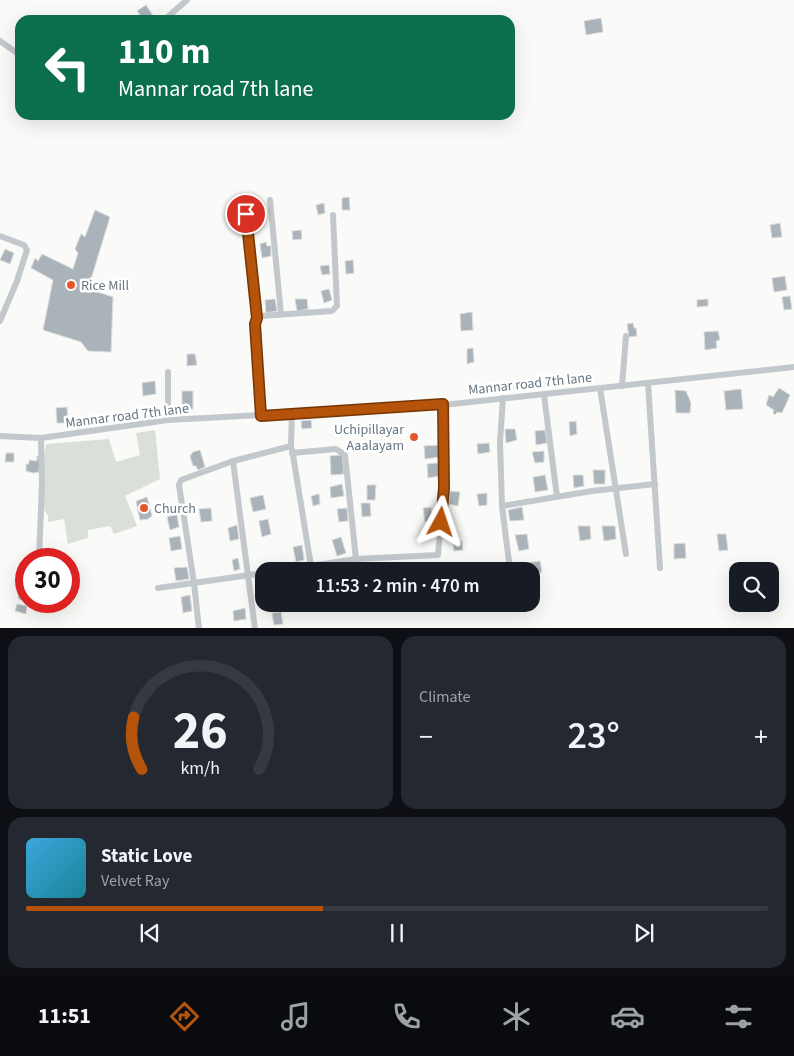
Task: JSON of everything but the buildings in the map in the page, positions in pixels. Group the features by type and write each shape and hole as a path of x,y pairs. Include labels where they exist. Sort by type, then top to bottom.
{"street":[{"path":"170,15 187,0"},
{"path":"0,41 15,52"},
{"path":"244,197 257,318 255,324 261,416"},
{"path":"270,200 281,314"},
{"path":"257,318 281,314 332,311 337,306 333,215"},
{"path":"0,236 24,246 28,250 0,321"},
{"path":"622,386 626,336"},
{"name":"Mannar road 7th lane","path":"0,436 42,438 168,420 443,404 544,395 794,367"},
{"path":"168,372 168,420"},
{"path":"648,383 660,568"},
{"path":"600,388 626,554"},
{"path":"544,395 557,497"},
{"path":"502,398 500,442 502,506 509,562"},
{"path":"341,562 438,555 444,488 443,404"},
{"path":"292,413 292,449 311,562"},
{"path":"39,548 42,438"},
{"path":"199,628 179,485 181,480 233,461 292,449 336,449 345,455 356,560"},
{"path":"233,461 255,628"},
{"path":"502,506 615,488 655,484"},
{"path":"158,588 255,575"}],"shaded area":[{"path":"155,430 160,479 125,496 137,526 114,534 110,526 88,530 88,538 68,544 64,519 48,522 48,515 44,510 43,464 46,444 109,439 116,462 140,455 136,433"}],"place":[{"name":"Rice Mill","path":"71,285"},
{"name":"Uchipillayar Aaalayam","path":"414,437"},
{"name":"Church","path":"144,508"}],"route":[{"path":"246,214 257,318 255,324 261,416 443,404 444,488 441,522"}]}
